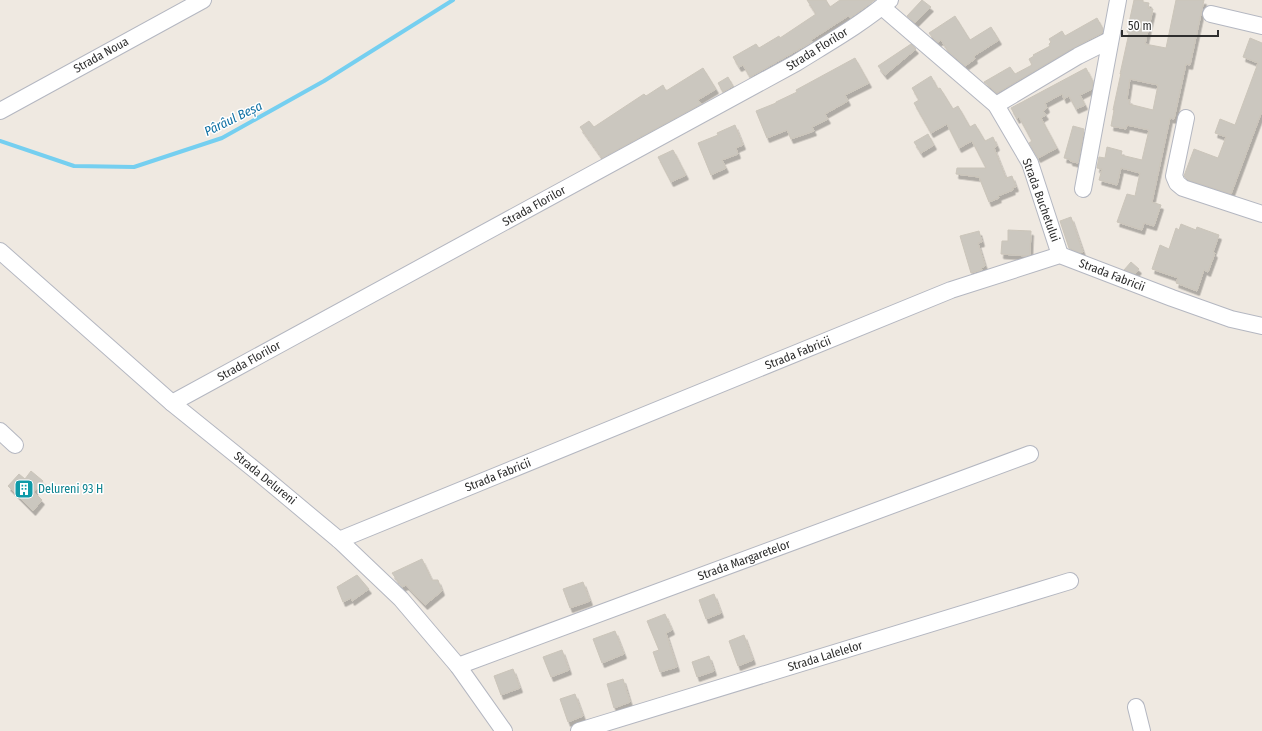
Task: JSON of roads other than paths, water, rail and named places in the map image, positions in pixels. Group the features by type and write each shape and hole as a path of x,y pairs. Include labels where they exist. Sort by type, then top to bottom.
{"street":[{"name":"Strada Noua","path":"0,111 202,0"},
{"path":"1083,189 1118,0"},
{"name":"Strada Buchetului","path":"886,3 996,105 1030,163 1060,255"},
{"name":"Strada Florilor","path":"172,403 796,62 837,38 886,3"},
{"path":"1211,14 1262,26"},
{"path":"996,105 1078,56 1110,40"},
{"path":"1186,118 1174,176 1177,183 1183,188 1262,214"},
{"name":"Strada Delureni","path":"0,251 172,403 340,540 401,599 458,666 504,731"},
{"name":"Strada Fabricii","path":"340,540 951,290 1060,255 1231,319 1262,326"},
{"path":"0,431 15,445"},
{"name":"Strada Margaretelor","path":"458,666 1030,454"},
{"name":"Strada Lalelelor","path":"579,731 1070,581"},
{"path":"1136,707 1142,731"}],"waterway":[{"name":"Pârâul Beșa","path":"0,141 74,166 134,167 222,138 324,81 453,0"}],"place":[{"name":"Delureni 93 H","path":"24,489"}]}
